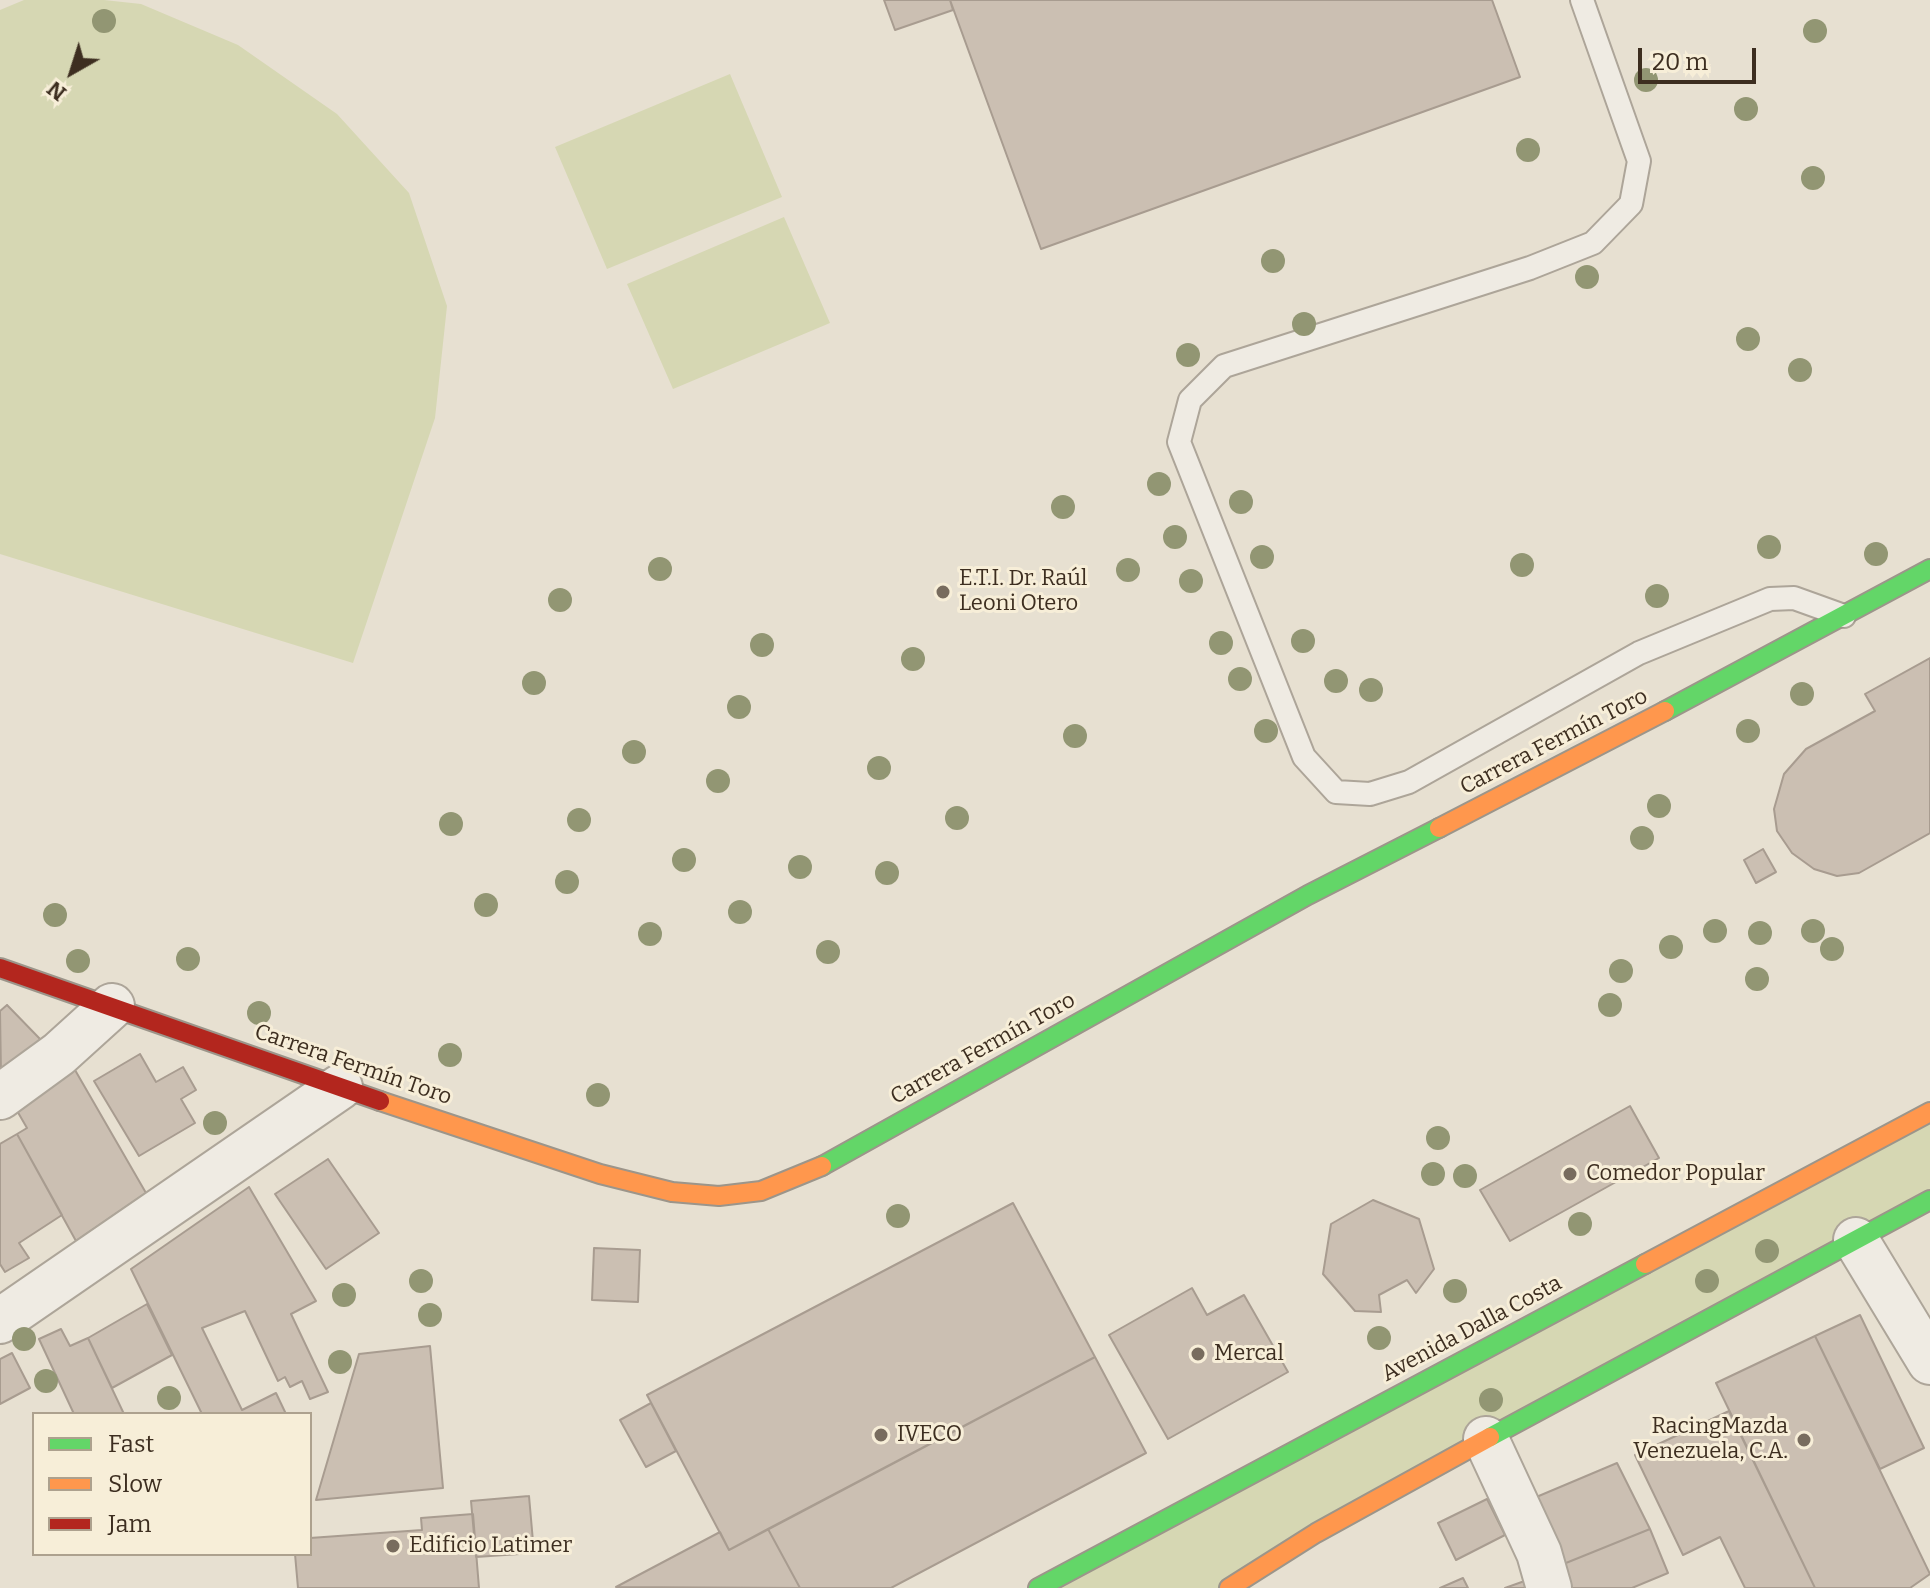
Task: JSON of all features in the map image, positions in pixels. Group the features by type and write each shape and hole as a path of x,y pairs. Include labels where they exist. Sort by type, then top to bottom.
{"street":[{"name":"Carrera Fermín Toro","path":"0,968 600,1174 672,1192 719,1196 761,1191 819,1167 1308,895 1930,569"},
{"path":"0,1097 59,1054 112,1006"},
{"path":"0,1321 340,1087"},
{"name":"Avenida Dalla Costa","path":"1038,1588 1930,1112"},
{"path":"1229,1588 1316,1533 1930,1200"},
{"path":"1856,1240 1930,1362"},
{"path":"1486,1439 1539,1553 1549,1588"}],"lane":[{"path":"1582,0 1639,161 1631,204 1593,243 1530,268 1224,366 1190,400 1179,442 1304,757 1336,792 1370,794 1409,782 1639,653 1770,599 1794,598 1844,616"}],"green space":[{"path":"24,0 104,0 141,4 238,45 337,114 409,193 447,306 435,418 353,663 0,554 0,10"},
{"path":"730,74 782,197 607,269 555,147"},
{"path":"784,217 830,323 673,389 627,284"},
{"path":"1930,1112 1930,1200 1229,1588 1038,1588"}],"building":[{"path":"884,0 950,0 953,10 895,30"},
{"path":"950,0 1492,0 1520,77 1041,249"},
{"path":"1930,658 1930,833 1859,873 1837,876 1814,869 1792,853 1777,831 1774,809 1784,774 1806,749 1875,711 1865,694"},
{"path":"1763,849 1776,872 1756,883 1744,860"},
{"path":"7,1005 41,1040 1,1075 0,1011"},
{"path":"140,1054 156,1082 183,1067 196,1090 181,1099 195,1123 139,1156 94,1081"},
{"path":"75,1070 146,1193 76,1241 17,1134 27,1128 16,1109"},
{"name":"Comedor Popular","path":"1630,1106 1659,1158 1510,1241 1480,1190"},
{"path":"17,1134 62,1215 19,1243 29,1258 5,1272 0,1264 0,1144"},
{"path":"328,1159 379,1233 326,1269 275,1194"},
{"path":"249,1187 316,1301 291,1314 328,1392 310,1399 302,1381 290,1387 285,1377 278,1381 245,1311 202,1328 242,1410 276,1393 285,1412 201,1412 131,1269"},
{"path":"1373,1200 1419,1219 1434,1269 1416,1293 1407,1280 1379,1295 1381,1312 1355,1311 1323,1274 1331,1224"},
{"path":"1013,1203 1095,1357 729,1550 647,1395"},
{"path":"594,1248 640,1250 638,1302 592,1300"},
{"name":"Mercal","path":"1192,1288 1207,1315 1244,1295 1288,1372 1168,1439 1109,1335"},
{"path":"147,1304 172,1355 112,1388 88,1338"},
{"path":"1860,1315 1924,1448 1880,1469 1815,1336"},
{"path":"61,1329 70,1346 88,1338 123,1412 73,1412 39,1339"},
{"name":"RacingMazda Venezuela, C.A.","path":"1815,1336 1930,1574 1910,1588 1815,1588 1716,1383"},
{"path":"430,1346 443,1488 316,1500 359,1354"},
{"path":"12,1353 30,1388 0,1404 0,1359"},
{"path":"1095,1357 1146,1453 891,1588 800,1588 768,1529"},
{"path":"651,1403 676,1451 646,1467 620,1420"},
{"path":"1729,1411 1815,1588 1745,1588 1720,1537 1683,1555 1635,1455"},
{"path":"1617,1463 1650,1529 1561,1565 1534,1498"},
{"path":"529,1496 534,1553 476,1557 471,1501"},
{"path":"1487,1499 1505,1535 1456,1560 1438,1523"},
{"name":"Edificio Latimer","path":"473,1514 479,1588 298,1588 295,1556 312,1556 312,1538 422,1530 421,1518"},
{"path":"768,1529 800,1588 616,1587 720,1532 729,1550"},
{"path":"1650,1529 1668,1573 1632,1588 1570,1588 1561,1565"},
{"path":"1463,1578 1468,1588 1440,1588"},
{"path":"1533,1578 1535,1588 1505,1588"}],"traffic: fast":[{"path":"1665,711 1930,569"},
{"path":"822,1166 1308,895 1439,828"},
{"path":"1490,1437 1930,1200"},
{"path":"1038,1588 1645,1264"}],"traffic: slow":[{"path":"1439,828 1665,711"},
{"path":"380,1101 600,1174 672,1192 719,1196 761,1191 822,1166"},
{"path":"1645,1264 1930,1112"},
{"path":"1229,1588 1316,1533 1490,1437"}],"traffic: jam":[{"path":"0,968 380,1101"}],"place":[{"name":"E.T.I. Dr. Raúl Leoni Otero","path":"943,592"},
{"name":"Comedor Popular","path":"1570,1174"},
{"name":"Mercal","path":"1198,1354"},
{"name":"IVECO","path":"881,1435"},
{"name":"RacingMazda Venezuela, C.A.","path":"1804,1440"},
{"name":"Edificio Latimer","path":"393,1546"}]}
